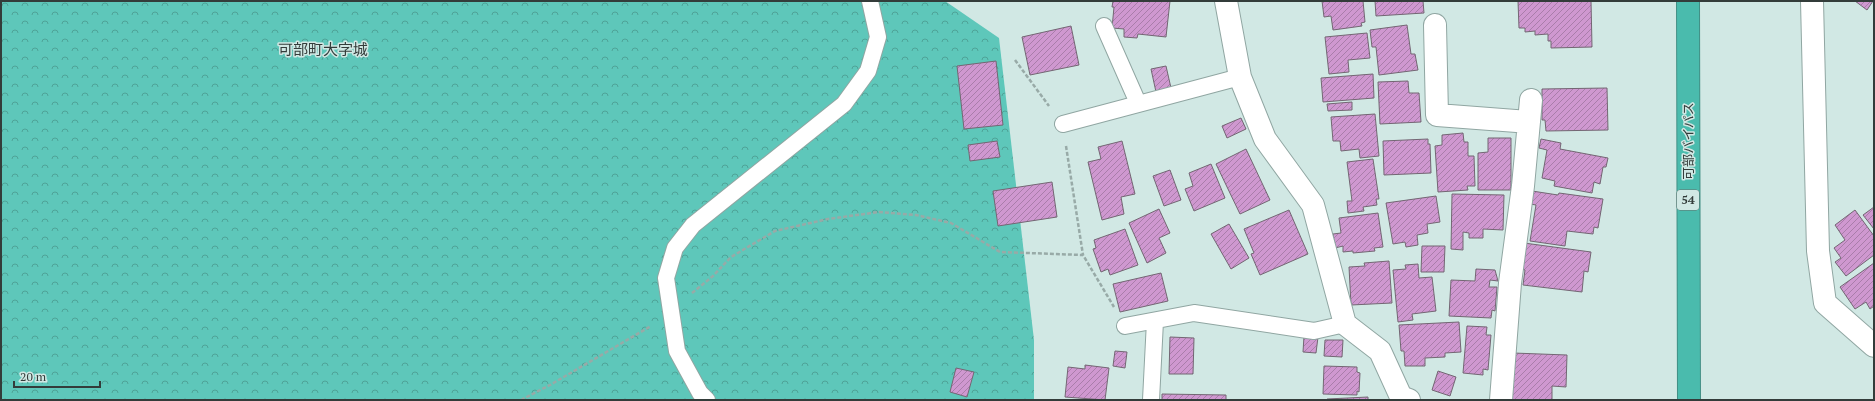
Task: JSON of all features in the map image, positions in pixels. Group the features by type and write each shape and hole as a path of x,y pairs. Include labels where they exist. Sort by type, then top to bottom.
{"highway":[{"name":"可部バイパス","path":"1688,1 1688,400"}],"street":[{"path":"1226,1 1240,77 1265,138 1313,205 1345,324 1380,350 1401,397 1409,400"},
{"path":"1812,1 1818,251 1826,303 1874,346"},
{"path":"1435,25 1437,115 1529,122"},
{"path":"1502,400 1510,283 1531,100"}],"lane":[{"path":"707,400 700,393 677,351 666,278 675,248 693,225 844,104 868,71 878,37 870,1"},
{"path":"1104,26 1138,103"},
{"path":"1063,124 1240,77"},
{"path":"1125,326 1194,313 1314,331 1345,324"},
{"path":"1151,400 1155,321"}],"path":[{"path":"1015,60 1063,124 1083,255 1125,326"},
{"path":"689,296 713,276 731,257 775,231 828,219 879,212 916,215 951,223 1000,252 1083,255"},
{"path":"521,400 550,385 652,325"}],"green space":[{"path":"1,1 945,1 999,38 1034,340 1034,400 1,400"}],"building":[{"path":"1113,1 1170,1 1166,37 1138,34 1137,38 1124,37 1124,29 1112,28 1114,7 1112,7"},
{"path":"1322,1 1363,1 1365,22 1361,23 1362,26 1333,30 1331,16 1324,17"},
{"path":"1375,1 1423,1 1424,13 1376,16"},
{"path":"1518,1 1591,1 1592,47 1551,48 1551,41 1548,41 1548,34 1535,35 1535,31 1525,32 1525,28 1519,28"},
{"path":"1855,1 1873,1 1867,10"},
{"path":"1407,25 1411,54 1415,54 1418,70 1379,75 1376,47 1372,47 1370,30"},
{"path":"1071,26 1079,65 1030,75 1022,37"},
{"path":"1367,33 1370,58 1348,60 1349,72 1329,74 1325,37"},
{"path":"996,61 1003,125 964,129 957,66"},
{"path":"1166,66 1171,88 1156,92 1151,69"},
{"path":"1373,74 1374,98 1323,102 1321,78"},
{"path":"1408,81 1409,93 1419,93 1421,122 1380,124 1378,82"},
{"path":"1607,88 1608,130 1546,131 1545,120 1542,120 1542,89"},
{"path":"1352,102 1352,110 1328,111 1327,104"},
{"path":"1375,114 1379,156 1360,158 1359,149 1341,151 1340,141 1333,141 1331,117"},
{"path":"1241,118 1246,129 1227,138 1222,126"},
{"path":"1463,133 1464,142 1468,142 1468,156 1474,156 1475,186 1467,186 1468,190 1438,192 1435,146 1442,145 1442,135"},
{"path":"1488,138 1511,138 1511,190 1478,190 1478,153 1488,152"},
{"path":"1428,139 1428,144 1430,144 1431,173 1384,175 1383,141"},
{"path":"1541,139 1561,143 1560,149 1608,158 1606,167 1603,167 1600,184 1594,182 1592,193 1554,186 1555,181 1542,178 1547,150 1539,148"},
{"path":"997,141 1000,157 970,161 968,145"},
{"path":"1122,141 1135,194 1121,197 1124,214 1102,220 1088,162 1101,159 1098,147"},
{"path":"1246,149 1270,200 1240,214 1216,164"},
{"path":"1373,159 1379,199 1376,199 1377,205 1363,207 1364,211 1348,213 1347,201 1352,201 1347,162"},
{"path":"1211,164 1225,198 1194,211 1185,189 1193,186 1189,173"},
{"path":"1170,170 1181,200 1164,206 1153,176"},
{"path":"1052,182 1057,217 998,226 993,191"},
{"path":"1532,191 1603,199 1598,228 1594,227 1593,234 1567,231 1565,246 1530,241 1536,205 1530,204"},
{"path":"1452,194 1504,195 1503,230 1483,229 1483,238 1469,238 1469,233 1463,232 1463,250 1451,249"},
{"path":"1436,196 1440,222 1427,224 1428,233 1417,235 1418,245 1406,247 1405,242 1393,244 1386,203"},
{"path":"1874,207 1874,229 1863,215"},
{"path":"1159,209 1170,233 1159,238 1166,253 1147,263 1129,223"},
{"path":"1289,210 1308,254 1260,275 1251,254 1254,253 1244,229"},
{"path":"1855,210 1874,236 1874,255 1846,276 1835,262 1841,258 1834,248 1845,240 1835,225"},
{"path":"1378,213 1383,247 1374,248 1375,251 1353,253 1353,251 1343,252 1343,246 1335,248 1333,234 1341,233 1339,218"},
{"path":"1229,224 1249,258 1231,269 1211,234"},
{"path":"1125,229 1138,265 1110,275 1108,269 1101,272 1093,249 1096,248 1094,240"},
{"path":"1524,243 1591,252 1588,272 1584,271 1582,292 1523,285 1525,270 1521,269"},
{"path":"1422,246 1445,246 1444,272 1421,272"},
{"path":"1389,261 1392,303 1351,305 1349,267 1365,266 1364,263"},
{"path":"1874,263 1874,306 1870,309 1866,302 1855,309 1840,287"},
{"path":"1418,264 1419,278 1432,277 1436,311 1412,314 1413,320 1398,322 1393,270 1406,269 1405,265"},
{"path":"1476,269 1495,270 1498,281 1490,280 1489,287 1497,287 1495,311 1492,310 1491,318 1449,316 1451,280 1475,281"},
{"path":"1161,273 1168,301 1120,312 1113,284"},
{"path":"1459,322 1461,352 1445,353 1445,357 1425,358 1425,366 1405,366 1404,351 1401,351 1399,325"},
{"path":"1467,326 1487,327 1486,335 1491,335 1488,370 1483,369 1483,375 1463,373"},
{"path":"1304,336 1318,337 1316,353 1303,352"},
{"path":"1170,337 1194,338 1193,374 1169,374"},
{"path":"1325,340 1343,340 1342,357 1324,356"},
{"path":"1115,351 1127,352 1125,368 1113,366"},
{"path":"1513,353 1567,355 1566,387 1552,386 1552,400 1512,400"},
{"path":"1085,365 1109,368 1105,400 1065,397 1068,367 1085,369"},
{"path":"1324,366 1357,367 1357,372 1360,373 1359,392 1357,391 1357,395 1323,394"},
{"path":"956,368 974,372 967,397 950,392"},
{"path":"1438,371 1456,377 1450,396 1432,390"},
{"path":"1162,394 1226,395 1226,400 1162,400"},
{"path":"1368,397 1368,400 1327,400 1327,399"}],"district":[{"name":"可部町大字城","path":"323,50"}]}
